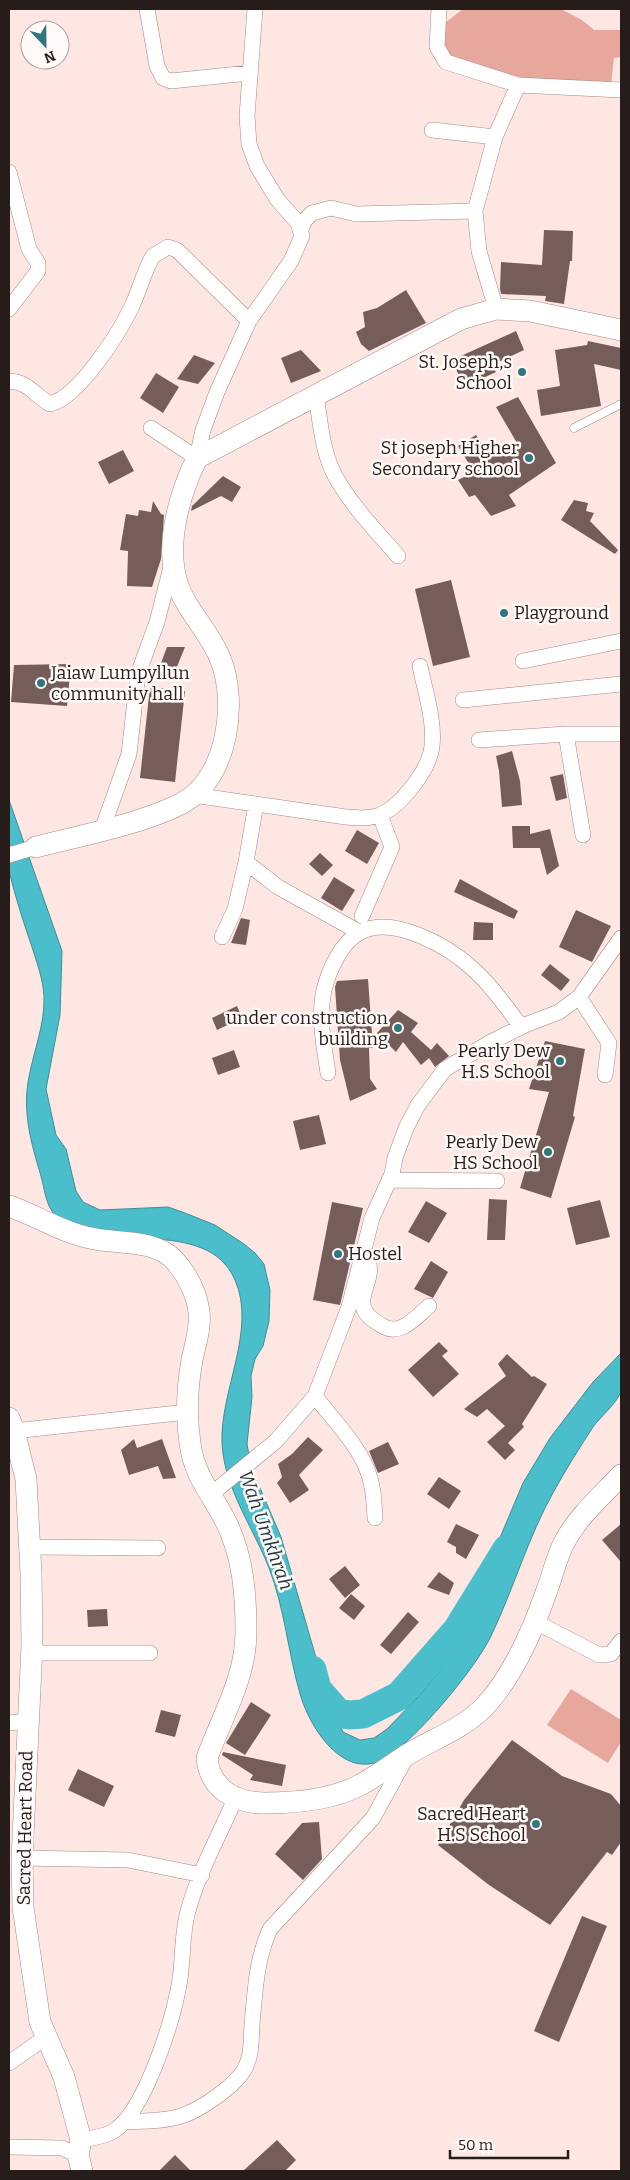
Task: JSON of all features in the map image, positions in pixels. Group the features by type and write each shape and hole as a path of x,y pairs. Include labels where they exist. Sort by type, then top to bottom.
{"street":[{"path":"147,9 157,66 163,78 171,80 249,73"},
{"path":"102,830 129,754 138,674 157,622 173,558 176,516 184,485 196,458 203,430 217,392 249,321 291,261 302,236 301,228 278,200 257,166 249,144 247,116 255,9"},
{"path":"439,9 437,47 446,62 518,85 621,90"},
{"path":"496,309 479,251 475,211 495,137 518,85"},
{"path":"432,130 495,137"},
{"path":"9,172 29,249 38,263 38,271 9,309"},
{"path":"301,228 305,220 312,213 331,208 356,214 475,211"},
{"path":"9,381 25,384 41,399 50,404 59,402 70,394 96,364 132,307 152,256 168,247 177,250 249,321"},
{"path":"196,458 460,319 496,309 530,310 621,330"},
{"path":"316,394 325,447 334,473 372,526 398,556"},
{"path":"151,428 196,458"},
{"path":"9,855 102,830 168,809 193,795 214,770 226,736 228,714 226,686 221,659 187,605 176,579 173,558"},
{"path":"523,661 621,641"},
{"path":"193,795 364,819 380,815 393,807 424,771 430,757 433,744 420,666"},
{"path":"463,700 621,684"},
{"path":"479,740 566,734 621,734"},
{"path":"566,734 583,835"},
{"path":"222,938 235,909 246,862 256,804"},
{"path":"362,916 392,847 380,815"},
{"path":"246,862 278,887 360,932"},
{"path":"328,1073 321,1027 324,990 340,950 360,932 385,926 408,931 430,940 473,969 521,1027"},
{"path":"217,1490 276,1441 314,1396 349,1307 372,1218 389,1180 394,1158 418,1105 445,1069 521,1027 559,1012 579,997 594,972 621,938"},
{"path":"579,997 609,1043 605,1075"},
{"path":"389,1180 497,1181"},
{"path":"9,1206 60,1230 100,1240 129,1241 154,1248 174,1259 193,1290 199,1312 187,1412 190,1446 196,1470 217,1490 225,1521 242,1567 245,1596 245,1659 239,1682 207,1758 208,1770 214,1781 221,1789 235,1799 266,1803 307,1801 357,1787 408,1754 454,1731 484,1706 502,1684 536,1622 565,1541 585,1513 621,1475"},
{"path":"363,1250 371,1265 364,1302 368,1316 388,1330 395,1331 402,1328 429,1306"},
{"path":"314,1396 365,1465 374,1493 375,1518"},
{"path":"12,1424 187,1412"},
{"name":"Sacred Heart Road","path":"12,1424 26,1479 30,1547 32,1653 18,1722 23,1907 40,2022 64,2077 81,2155"},
{"path":"30,1547 158,1548"},
{"path":"536,1622 599,1655 611,1654 621,1641"},
{"path":"32,1653 150,1653"},
{"path":"124,2122 184,2117 200,2109 232,2085 244,2070 250,2056 257,1969 270,1929 373,1818 408,1754"},
{"path":"9,2148 62,2148 81,2155 99,2138 113,2132 124,2122 148,2083 169,2026 180,1981 187,1916 202,1875 235,1799"},
{"path":"22,1858 128,1860 202,1875"},
{"path":"9,2063 46,2037"}],"lane":[{"path":"574,428 621,404"}],"shaded area":[{"path":"463,9 561,9 582,20 594,30 621,30 621,57 614,58 611,84 528,79 474,67 447,54 442,45 445,23"},
{"path":"571,1689 621,1720 621,1742 608,1763 547,1725"}],"water":[{"path":"9,800 62,951 60,1015 46,1089 56,1135 66,1149 76,1191 83,1202 100,1210 168,1207 185,1213 215,1225 244,1244 264,1264 270,1290 269,1321 263,1346 255,1359 251,1376 252,1397 247,1444 251,1467 281,1537 328,1699 343,1732 360,1740 374,1738 387,1729 417,1698 464,1642 488,1578 499,1540 523,1483 550,1438 593,1382 621,1353 623,1380 620,1394 593,1427 554,1491 536,1526 499,1618 483,1650 458,1685 426,1722 395,1751 382,1760 368,1764 354,1763 342,1757 331,1748 312,1723 301,1697 283,1615 269,1568 240,1507 228,1476 222,1443 223,1423 240,1340 242,1319 241,1299 235,1280 221,1260 201,1248 177,1241 97,1234 74,1227 55,1215 47,1202 27,1115 27,1090 43,1017 44,996 40,971 10,875 7,848"}],"building":[{"path":"544,230 573,231 572,261 570,261 564,304 545,301 546,296 501,294 501,262 542,265"},
{"path":"406,290 426,323 369,351 361,344 356,332 365,327 363,312 377,308"},
{"path":"516,331 524,350 492,365 496,372 464,387 452,360"},
{"path":"588,341 621,348 621,370 594,364 601,406 541,416 537,390 560,386 555,350 587,345"},
{"path":"301,350 321,371 291,383 281,358"},
{"path":"194,355 215,363 198,384 177,379"},
{"path":"156,373 179,387 163,413 140,398"},
{"name":"St joseph Higher Secondary school","path":"518,397 556,463 509,495 516,506 491,516 475,495 469,497 458,480 474,472 458,446 476,435 490,456 517,443 496,407"},
{"path":"123,450 134,471 109,484 98,462"},
{"path":"223,476 241,487 232,502 221,496 191,511 192,506"},
{"path":"574,500 588,503 586,511 594,513 590,521 618,550 615,554 561,520"},
{"path":"153,501 161,514 164,515 161,559 152,587 127,586 128,551 120,550 126,514 138,516 139,510 151,512"},
{"path":"451,580 470,657 433,666 415,589"},
{"path":"167,647 185,647 176,669 161,663"},
{"name":"Jaiaw Lumpyllun community hall","path":"71,664 67,706 11,702 14,665"},
{"path":"150,687 185,691 175,782 140,778"},
{"path":"512,751 520,781 522,805 502,807 496,756"},
{"path":"563,774 567,798 556,801 550,777"},
{"path":"512,826 530,826 530,834 550,829 559,866 547,875 540,848 513,848"},
{"path":"357,830 379,843 367,864 345,851"},
{"path":"320,853 333,865 322,876 309,864"},
{"path":"334,877 355,890 342,911 321,898"},
{"path":"460,879 518,911 514,919 454,892"},
{"path":"576,910 611,926 592,962 559,947"},
{"path":"241,918 250,920 246,945 231,943"},
{"path":"474,922 493,923 493,940 473,940"},
{"path":"550,964 570,980 561,991 541,975"},
{"path":"368,979 373,1048 369,1048 370,1079 377,1089 350,1101 340,1060 335,987 337,981"},
{"path":"237,1006 242,1018 217,1030 212,1018"},
{"path":"398,1010 418,1023 411,1032 431,1050 437,1043 449,1056 435,1067 429,1058 421,1065 403,1042 396,1052 377,1033"},
{"path":"545,1041 585,1049 573,1116 575,1117 551,1198 520,1188 549,1092 529,1089"},
{"path":"234,1050 240,1067 218,1075 212,1058"},
{"path":"319,1115 326,1144 300,1150 293,1121"},
{"path":"489,1199 507,1200 505,1240 487,1240"},
{"path":"600,1200 610,1237 576,1245 567,1208"},
{"path":"426,1201 447,1213 429,1243 408,1232"},
{"name":"Hostel","path":"332,1202 363,1208 340,1305 313,1300"},
{"path":"431,1261 448,1272 433,1298 414,1289"},
{"path":"439,1342 448,1351 442,1356 459,1374 433,1397 408,1370"},
{"path":"507,1354 532,1377 534,1376 547,1384 522,1424 524,1427 508,1443 515,1450 505,1460 487,1442 505,1426 487,1409 477,1417 464,1409 506,1376 498,1364"},
{"path":"308,1437 323,1450 299,1475 309,1490 290,1503 277,1483 282,1477 278,1464 292,1454"},
{"path":"134,1439 137,1448 162,1439 176,1478 163,1479 158,1466 129,1475 121,1450"},
{"path":"388,1442 399,1464 378,1473 369,1451"},
{"path":"439,1477 461,1491 449,1509 427,1494"},
{"path":"456,1524 479,1535 466,1559 456,1553 456,1547 447,1542"},
{"path":"621,1524 621,1562 602,1540"},
{"path":"345,1566 360,1585 345,1598 329,1579"},
{"path":"439,1572 454,1583 449,1595 427,1587"},
{"path":"351,1594 365,1606 354,1620 339,1608"},
{"path":"107,1609 108,1626 88,1627 87,1610"},
{"path":"408,1612 419,1622 391,1654 380,1645"},
{"path":"251,1702 271,1715 245,1755 226,1743"},
{"path":"161,1710 181,1715 175,1737 155,1732"},
{"name":"Sacred Heart H.S School","path":"512,1740 562,1776 611,1794 621,1806 621,1842 612,1855 607,1852 550,1925 489,1885 438,1845 464,1800"},
{"path":"223,1752 286,1765 282,1786 250,1780 253,1775 222,1755"},
{"path":"78,1769 114,1786 104,1807 68,1790"},
{"path":"319,1822 322,1859 303,1880 275,1854 302,1823"},
{"path":"582,1916 607,1926 559,2042 534,2031"},
{"path":"277,2140 296,2160 285,2171 243,2171"},
{"path":"175,2155 191,2171 159,2171"}],"waterway":[{"name":"Wah Umkhrah","path":"312,1670 317,1689 338,1713 349,1715 363,1714 399,1696 457,1630 507,1549"}],"place":[{"name":"St. Joseph,s School","path":"522,372"},
{"name":"St joseph Higher Secondary school","path":"529,458"},
{"name":"Playground","path":"504,613"},
{"name":"Jaiaw Lumpyllun community hall","path":"41,683"},
{"name":"under construction building","path":"398,1028"},
{"name":"Pearly Dew H.S School","path":"560,1061"},
{"name":"Pearly Dew HS School","path":"548,1152"},
{"name":"Hostel","path":"338,1254"},
{"name":"Sacred Heart H.S School","path":"536,1824"}]}
